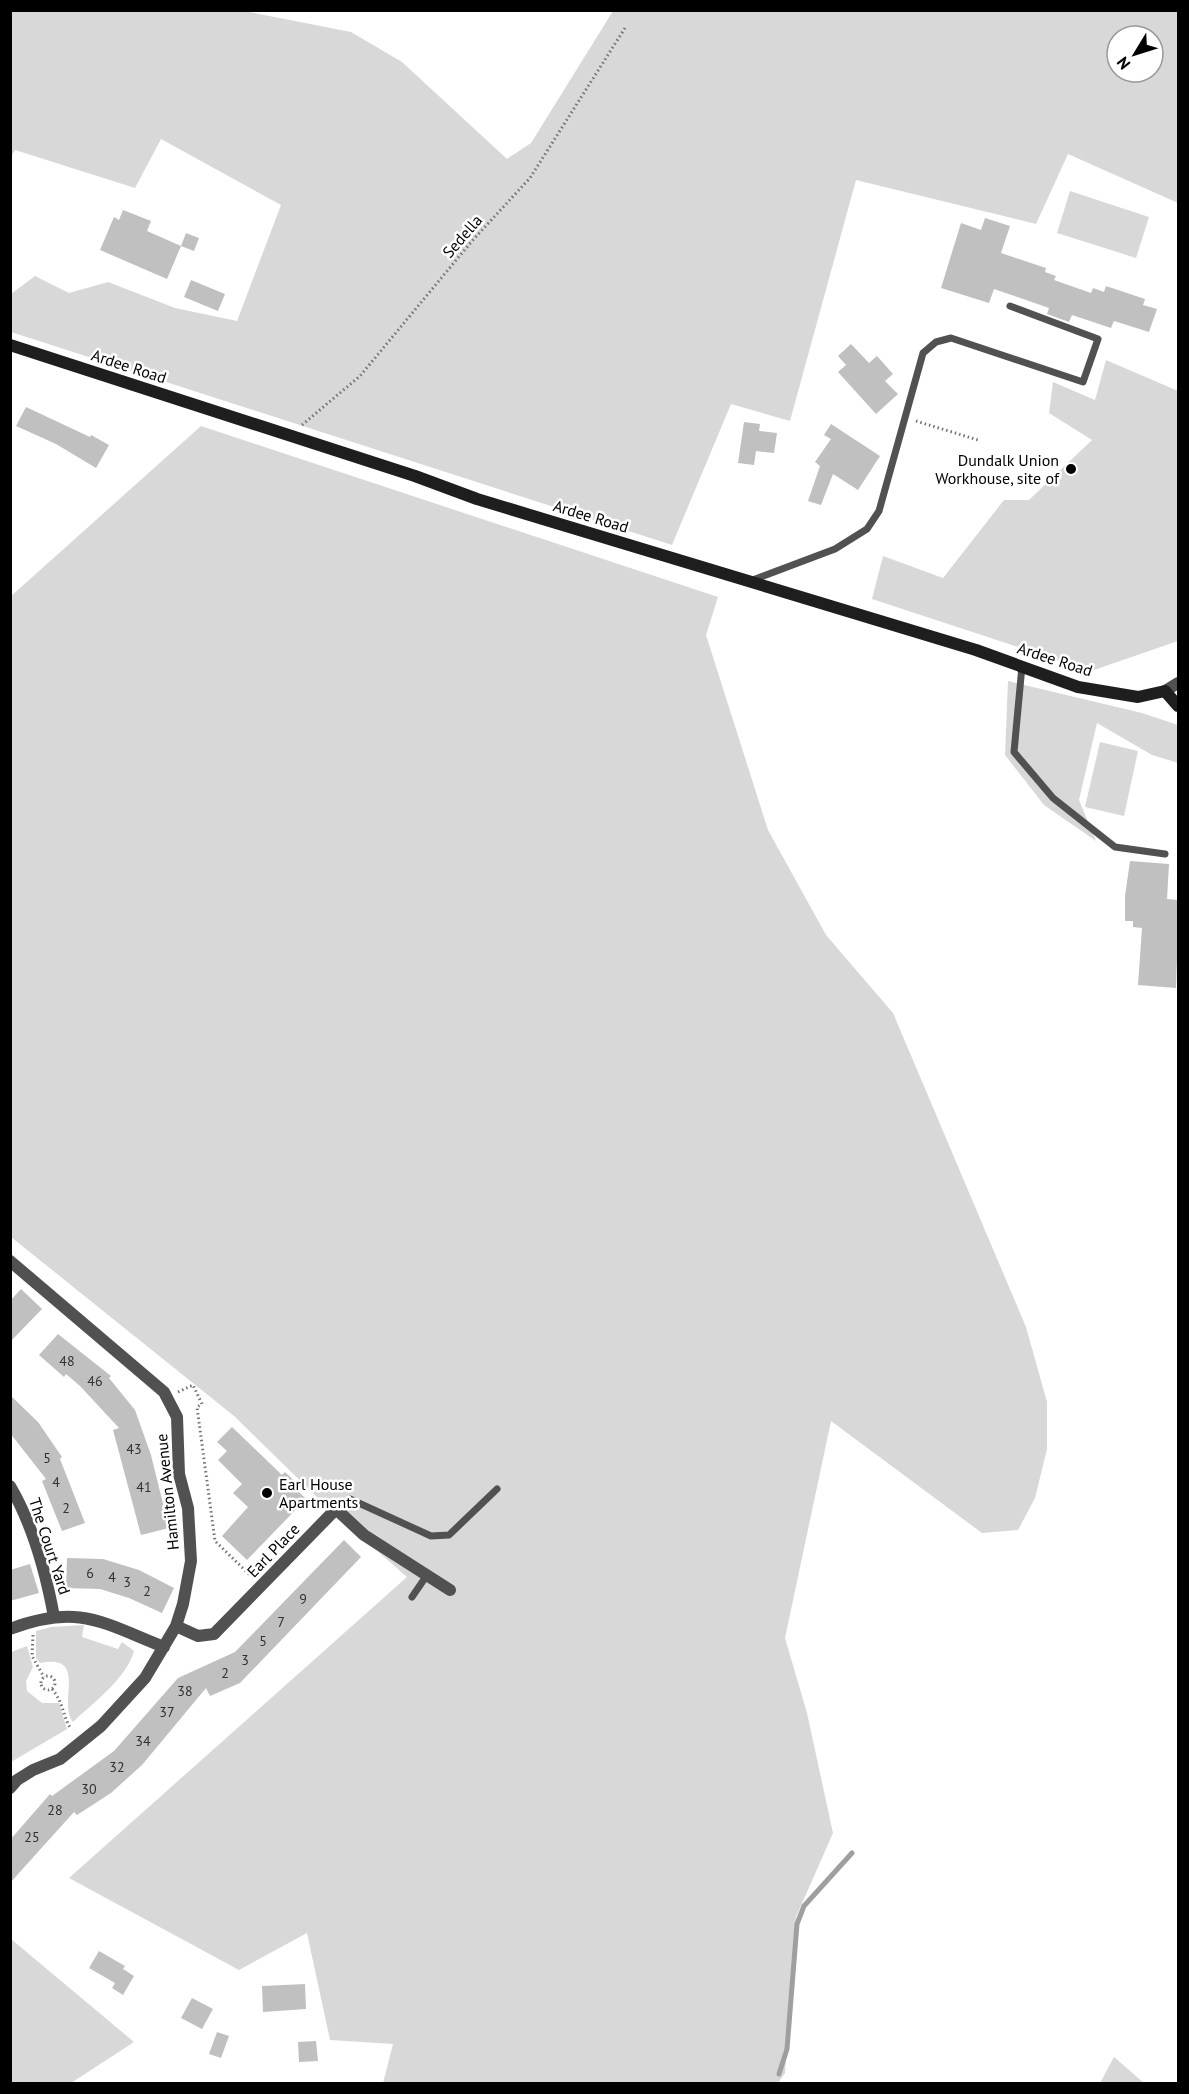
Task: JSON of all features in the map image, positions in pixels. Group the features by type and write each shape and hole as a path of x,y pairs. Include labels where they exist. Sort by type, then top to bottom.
{"main road":[{"name":"Ardee Road","path":"10,345 477,499 976,650 1078,687 1138,697 1166,691"},
{"path":"1166,691 1179,706"}],"street":[{"path":"1166,691 1179,684"},
{"name":"Hamilton Avenue","path":"10,1788 16,1780 60,1759 85,1741 138,1687 176,1626 183,1604 191,1561 188,1508 179,1474 177,1417 164,1392 11,1261"},
{"name":"The Court Yard","path":"10,1486 19,1500 47,1580 54,1617"},
{"path":"336,1509 364,1535 450,1590"},
{"name":"Earl Place","path":"176,1626 198,1636 214,1634 336,1509"},
{"path":"10,1629 54,1617 89,1617 127,1629 164,1647"}],"lane":[{"path":"747,582 835,549 867,529 879,511 923,353 936,342 951,338 1083,382 1098,339 1010,306"},
{"path":"1022,666 1014,752 1053,798 1115,847 1165,854"},
{"path":"336,1509 350,1499 431,1536 449,1535 497,1489"},
{"path":"412,1598 427,1575"}],"path":[{"name":"Sedella","path":"290,437 322,405 360,376 472,241 530,178 625,28"},
{"path":"905,417 978,440"},
{"path":"32,1631 32,1656 45,1677 42,1687 52,1689"},
{"path":"45,1677 54,1678 55,1685 52,1689"},
{"path":"52,1689 63,1702 67,1722 73,1731 70,1737"}],"shaded area":[{"path":"11,10 244,11 351,32 402,62 507,159 531,143 613,11 1178,11 1178,203 1068,154 1036,224 856,180 790,421 731,404 672,545 11,332 11,294 35,276 69,293 108,282 175,308 237,321 281,205 161,139 135,188 15,150 11,157"},
{"path":"1070,191 1149,217 1136,258 1057,233"},
{"path":"1106,360 1178,391 1178,641 1091,671 872,599 883,556 943,578 1004,500 1029,500 1092,440 1049,413 1053,382 1095,400"},
{"path":"201,426 718,597 706,635 768,830 826,935 893,1013 1026,1327 1047,1402 1047,1449 1035,1498 1018,1530 982,1533 831,1421 785,1638 807,1713 833,1833 796,1917 785,2073 778,2083 383,2083 393,2044 330,2040 307,1933 239,1970 69,1878 407,1577 326,1506 234,1416 11,1237 10,597"},
{"path":"1008,681 1142,713 1178,725 1178,763 1152,755 1097,723 1079,800 1096,841 1044,805 1005,755"},
{"path":"1100,742 1138,751 1124,816 1085,807"},
{"path":"84,1625 82,1637 118,1649 122,1642 134,1651 117,1680 73,1722 69,1714 68,1672 64,1665 55,1662 40,1663 36,1658 36,1631 51,1627"},
{"path":"27,1646 33,1667 26,1681 27,1691 42,1703 59,1703 67,1729 11,1762 11,1652"},
{"path":"11,1939 134,2042 71,2083 11,2083"},
{"path":"1114,2057 1144,2083 1100,2083"}],"building":[{"path":"123,210 151,221 147,231 181,246 167,279 100,250 114,217 119,220"},
{"path":"985,218 1010,226 1001,253 1046,268 1045,272 1056,276 1054,280 1091,293 1093,288 1104,292 1106,286 1145,299 1143,305 1157,309 1149,332 1114,321 1111,328 1072,315 1069,322 1047,314 1049,308 994,289 989,303 941,288 961,223 981,230"},
{"path":"186,233 199,238 194,251 181,246"},
{"path":"191,280 225,294 218,311 184,297"},
{"path":"851,344 869,363 877,356 893,374 885,381 898,394 876,414 838,372 846,365 838,356"},
{"path":"26,407 109,445 96,468 56,444 16,426"},
{"path":"744,422 760,424 759,431 777,433 774,453 756,451 754,465 738,463"},
{"path":"831,424 880,456 858,490 833,474 821,505 808,501 820,466 815,462 831,439 824,435"},
{"path":"1130,861 1169,864 1167,899 1179,900 1176,988 1138,985 1142,928 1133,927 1133,921 1125,921 1125,896"},
{"path":"21,1289 42,1309 10,1342 10,1301"},
{"path":"58,1334 111,1376 109,1378 135,1410 151,1455 169,1528 141,1535 113,1430 119,1428 80,1386 66,1374 64,1377 39,1355"},
{"path":"10,1395 38,1422 62,1457 60,1459 85,1523 62,1531 42,1481 46,1479 10,1433"},
{"name":"Earl House Apartments","path":"232,1427 282,1475 285,1472 302,1488 298,1491 306,1499 247,1560 222,1536 248,1507 233,1493 242,1484 218,1460 227,1451 217,1442"},
{"path":"344,1540 361,1557 240,1683 210,1696 206,1688 142,1765 111,1793 77,1815 74,1812 10,1883 10,1840 50,1794 52,1796 114,1751 178,1678 235,1652"},
{"path":"67,1558 103,1559 139,1570 174,1588 162,1613 129,1598 100,1589 66,1588"},
{"path":"30,1564 39,1593 10,1601 10,1570"},
{"path":"99,1951 125,1966 123,1969 134,1976 123,1995 112,1988 115,1983 89,1968"},
{"path":"305,1984 306,2009 263,2012 262,1986"},
{"path":"192,1998 213,2009 202,2029 181,2018"},
{"path":"217,2032 229,2036 221,2058 209,2054"},
{"path":"316,2041 318,2061 299,2062 298,2042"}],"waterway":[{"path":"779,2074 787,2049 797,1924 804,1906 852,1853"}],"place":[{"name":"Dundalk Union Workhouse, site of","path":"1071,469"},
{"name":"Earl House Apartments","path":"267,1493"}]}
